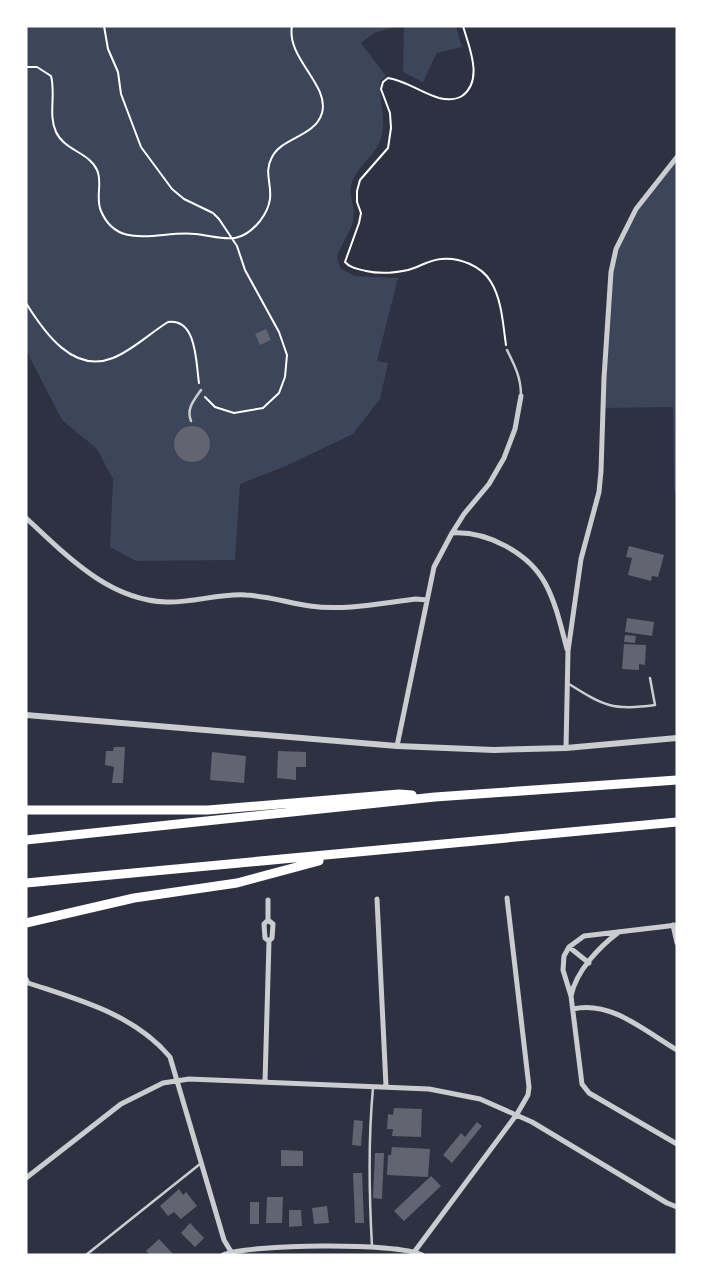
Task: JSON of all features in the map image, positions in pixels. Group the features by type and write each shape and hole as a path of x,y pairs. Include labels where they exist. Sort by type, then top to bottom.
{"highway":[{"path":"26,840 434,797 677,780"},
{"path":"26,810 208,810 399,794 434,797"},
{"path":"26,883 677,822"},
{"path":"26,923 134,898 237,883 346,854"}],"street":[{"path":"566,748 568,651 582,559 600,485 603,449 606,317 610,272 616,249 632,216 677,157"},
{"path":"397,746 434,567 464,514 489,484 504,458 515,429 521,396"},
{"path":"26,518 65,554 93,576 116,590 150,600 168,602 244,594 311,606 329,607 416,598 427,600"},
{"path":"452,533 468,532 487,537 513,551 536,571 551,596 568,651"},
{"path":"26,715 397,746 494,750 566,748 677,738"},
{"path":"377,898 386,1086"},
{"path":"414,1253 528,1095 529,1087 508,898"},
{"path":"265,1082 269,941 272,938 273,924 268,920 268,900"},
{"path":"677,943 675,925 584,936 569,946 563,962 563,970 571,996 582,1084 589,1092 677,1144"},
{"path":"571,996 578,978 588,963 603,944 619,932"},
{"path":"569,946 588,963"},
{"path":"27,982 98,1006 149,1036 170,1057 200,1164 224,1240 232,1253"},
{"path":"573,1009 595,1007 612,1012 677,1050"},
{"path":"26,1178 121,1104 163,1083 177,1080 386,1086 457,1093 480,1099 516,1114 677,1207"},
{"path":"223,1255 372,1246 422,1255"}],"lane":[{"path":"507,350 518,372 521,382 521,396"},
{"path":"191,421 188,416 190,408 201,390"},
{"path":"567,684 601,705 613,708 635,708 655,705 650,678"},
{"path":"372,1246 368,1189 369,1125 373,1086"},
{"path":"86,1255 200,1164"}],"path":[{"path":"26,303 40,324 66,352 85,361 103,361 114,358 168,322 177,321 182,323 191,336 201,390 209,402 221,411 234,413 262,408 279,393 285,377 287,355 279,332 252,282 233,240 212,213 184,199 172,188 146,155 134,133 121,94 118,72 108,49 104,26"},
{"path":"26,67 37,67 51,76 56,132 69,149 94,164 98,172 98,202 101,211 110,225 119,233 148,237 193,234 233,240 251,230 270,204 272,194 269,164 272,155 278,148 307,131 322,114 323,104 320,95 296,52 290,35 292,26"},
{"path":"463,26 474,75 466,93 458,98 449,100 438,98 398,80 388,78 383,82 381,88 390,113 391,128 388,148 360,180 357,197 361,213 345,262 348,266 358,269 374,272 393,272 440,259 452,259 465,262 482,271 491,281 498,298 507,350"}],"shaded area":[{"path":"26,26 398,26 374,33 361,43 386,76 380,81 383,129 377,148 360,168 351,185 354,209 353,220 350,231 337,257 340,268 355,276 398,278 377,361 388,363 380,399 353,434 288,465 240,484 235,560 136,561 110,547 113,479 97,449 62,420 26,349"},
{"path":"404,26 456,26 462,47 437,53 423,82 403,72"},
{"path":"677,157 677,498 674,490 673,407 604,408 607,308 616,249 636,209"}],"building":[{"path":"266,329 271,340 260,345 255,334"},
{"path":"192,426 205,431 210,444 205,457 192,462 179,457 174,444 179,431"},
{"path":"629,546 664,555 658,577 652,576 651,581 628,575 632,558 626,557"},
{"path":"627,618 654,622 652,636 625,632"},
{"path":"625,635 636,636 635,643 624,642"},
{"path":"624,644 646,645 645,665 639,664 639,670 622,669"},
{"path":"114,747 125,747 123,783 112,783 114,767 105,765 106,751 113,751"},
{"path":"278,751 306,752 306,767 296,767 296,780 277,778"},
{"path":"212,752 246,756 244,783 210,780"},
{"path":"394,1108 422,1109 421,1137 392,1136 393,1129 387,1129 388,1114 393,1115"},
{"path":"354,1120 363,1121 361,1146 352,1145"},
{"path":"477,1122 482,1126 452,1163 443,1155 461,1133 465,1137"},
{"path":"392,1147 430,1149 428,1177 387,1175 388,1155 391,1155"},
{"path":"281,1150 303,1151 303,1166 281,1166"},
{"path":"375,1153 384,1153 382,1199 373,1198"},
{"path":"353,1173 362,1173 364,1223 355,1223"},
{"path":"431,1176 441,1186 404,1221 394,1211"},
{"path":"179,1189 183,1195 186,1192 197,1206 181,1219 174,1212 168,1216 160,1206"},
{"path":"267,1197 283,1197 282,1223 266,1223"},
{"path":"250,1202 259,1202 259,1224 250,1224"},
{"path":"327,1206 329,1223 314,1224 312,1208"},
{"path":"289,1210 301,1210 302,1226 289,1227"},
{"path":"190,1223 204,1238 195,1247 181,1233"},
{"path":"159,1239 174,1255 150,1255 146,1251"}]}
